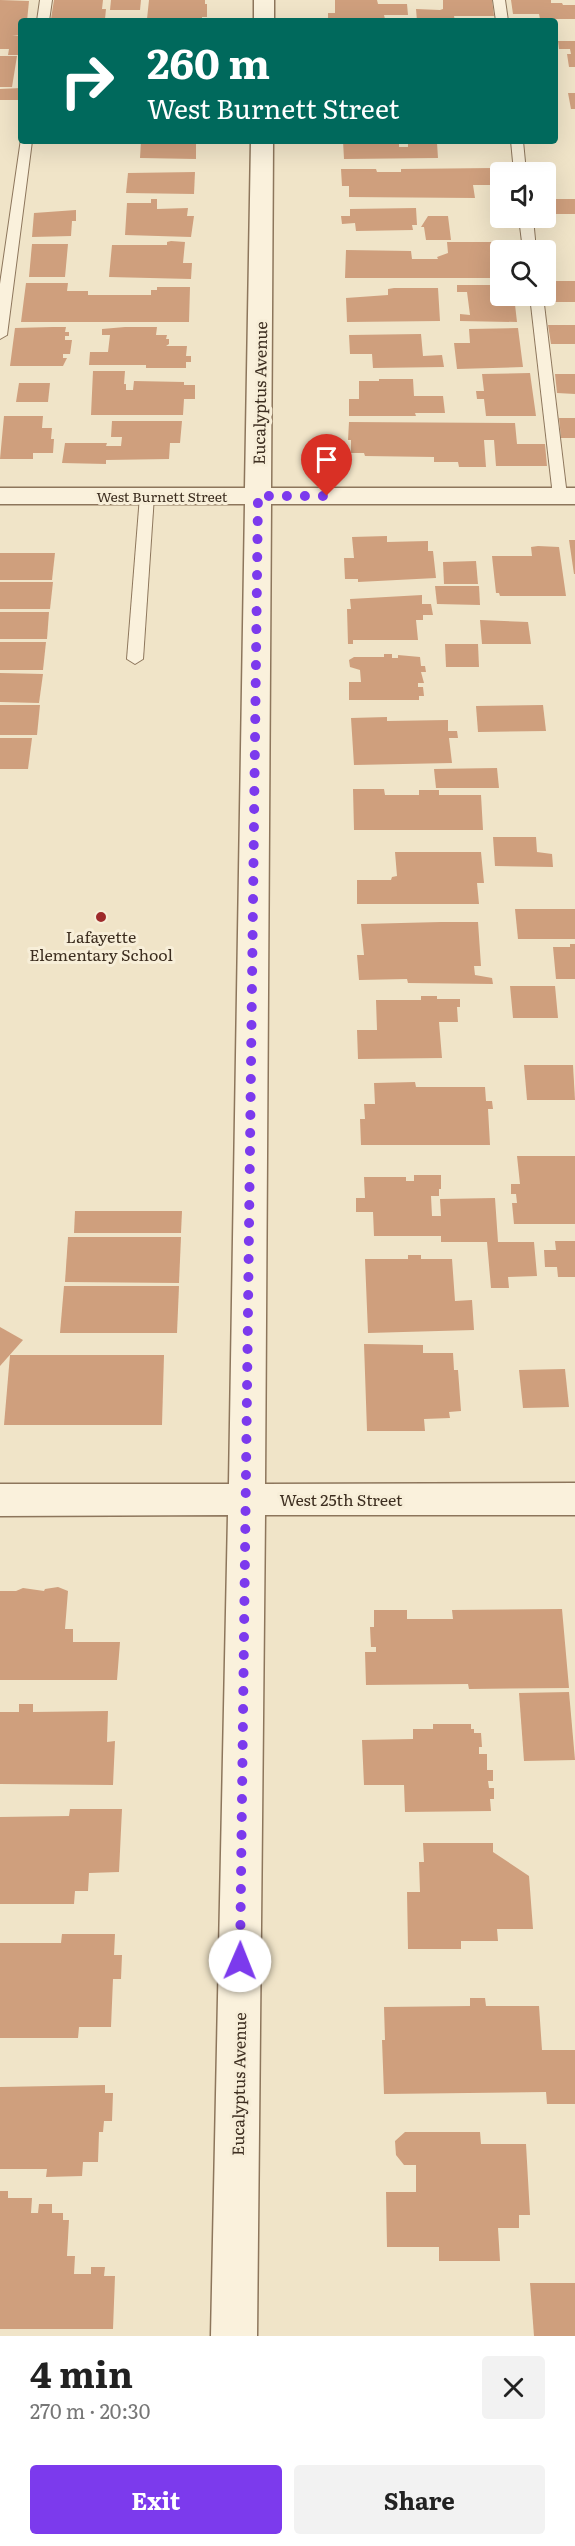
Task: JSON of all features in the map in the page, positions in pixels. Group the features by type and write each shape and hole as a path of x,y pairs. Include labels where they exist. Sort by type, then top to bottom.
{"street":[{"path":"264,0 264,18"},
{"name":"Eucalyptus Avenue","path":"234,2336 247,1500 262,144"},
{"name":"West Burnett Street","path":"0,496 568,496"},
{"name":"West 25th Street","path":"0,1500 575,1499"}],"lane":[{"path":"43,18 46,0"},
{"path":"499,0 502,18"},
{"path":"0,335 27,144"},
{"path":"517,144 519,162"},
{"path":"538,306 568,496"},
{"path":"135,660 147,496"}],"building":[{"path":"0,0 29,1 27,18 18,18 18,35 12,35 18,36 18,55 8,55 9,49 0,49"},
{"path":"54,0 103,0 102,9 106,9 105,18 51,18"},
{"path":"111,0 141,0 140,10 110,10"},
{"path":"149,0 205,0 207,4 207,17 147,18"},
{"path":"335,0 377,0 378,4 407,4 408,15 384,15 385,18 328,18 328,13 335,13"},
{"path":"443,0 492,0 494,16 417,18 416,9 443,9"},
{"path":"511,0 551,0 551,3 575,5 575,19 540,18 539,14 513,14"},
{"path":"558,41 575,41 575,67 569,67 567,54 571,54 570,49 559,49"},
{"path":"0,56 17,56 12,87 0,87"},
{"path":"18,88 18,100 0,100 0,89"},
{"path":"568,93 575,93 575,109 571,109"},
{"path":"141,144 196,144 196,159 140,158"},
{"path":"343,144 399,144 399,147 408,147 408,144 437,144 438,158 344,159"},
{"path":"490,168 490,185 473,185 475,198 349,197 349,186 342,186 341,169 401,172 401,169"},
{"path":"195,172 194,194 126,193 128,173"},
{"path":"151,199 157,199 157,209 188,208 187,216 194,216 191,237 125,235 127,203 151,203"},
{"path":"556,199 575,199 575,214 556,214"},
{"path":"416,208 417,225 412,225 413,230 356,231 355,223 342,224 341,216 350,216 350,209"},
{"path":"76,210 76,221 72,221 71,236 32,237 34,213"},
{"path":"428,216 448,216 451,240 426,240 424,227 421,227"},
{"path":"167,242 185,242 183,263 192,263 191,279 109,277 112,245 167,245"},
{"path":"447,242 490,242 490,278 345,278 346,250 411,251 412,259 438,259 437,257 448,253"},
{"path":"32,244 68,244 65,277 29,277"},
{"path":"556,281 575,281 575,302 556,302"},
{"path":"26,283 68,283 67,291 88,291 88,295 151,295 151,290 157,290 157,287 190,287 189,322 21,322"},
{"path":"457,285 490,285 490,306 515,306 517,322 460,321 460,314 470,315 467,292 457,292"},
{"path":"394,288 438,288 440,321 347,322 346,298 388,295 388,289"},
{"path":"548,325 575,325 575,344 551,344"},
{"path":"66,327 65,332 69,332 69,336 65,336 65,340 72,340 70,354 63,354 63,358 67,358 63,366 10,366 15,328"},
{"path":"157,327 156,335 167,335 166,339 169,339 169,344 166,346 187,346 186,356 191,356 191,362 186,362 186,368 89,365 90,352 108,352 110,335 102,335 102,329"},
{"path":"518,328 523,367 457,369 454,343 470,343 469,329"},
{"path":"421,334 423,356 442,355 444,367 373,368 372,354 350,354 349,335"},
{"path":"93,371 125,371 126,390 133,390 134,381 184,382 184,385 195,385 195,399 184,399 183,415 91,415"},
{"path":"530,373 536,416 486,416 484,399 477,399 476,391 484,391 482,374"},
{"path":"555,374 575,374 575,394 557,393"},
{"path":"379,379 413,379 414,396 443,396 445,413 415,413 416,416 349,416 349,399 359,399 359,381 379,381"},
{"path":"19,383 50,383 48,402 16,402"},
{"path":"4,416 43,416 42,428 52,428 53,453 33,453 33,459 0,459"},
{"path":"559,418 575,418 575,438 561,438"},
{"path":"112,421 182,421 180,443 170,443 169,459 106,460 106,464 62,463 65,443 107,443 106,446 121,446 122,437 111,437"},
{"path":"349,422 515,423 517,444 545,444 547,466 496,466 494,440 484,440 486,467 459,467 458,462 434,462 434,457 365,456 364,453 351,453 351,440 348,440"},
{"path":"387,536 387,542 428,541 428,551 433,551 436,578 358,582 358,579 345,579 344,558 354,558 352,537"},
{"path":"569,540 575,540 575,574 574,574"},
{"path":"531,547 559,547 566,596 500,596 496,593 492,556 532,556"},
{"path":"0,553 55,553 52,580 0,580"},
{"path":"476,561 478,584 444,584 443,562"},
{"path":"0,582 53,582 50,609 0,609"},
{"path":"435,586 479,586 480,605 437,604"},
{"path":"422,595 422,604 431,604 433,615 423,615 423,620 416,620 418,640 353,640 353,644 348,644 347,609 351,609 350,599"},
{"path":"0,612 49,612 47,639 0,639"},
{"path":"480,620 528,622 531,644 482,644"},
{"path":"0,642 46,642 43,670 0,670"},
{"path":"445,644 478,644 479,667 446,667"},
{"path":"384,654 392,654 392,658 398,658 398,655 420,657 421,666 425,666 426,672 421,672 424,683 418,683 418,687 423,687 424,696 419,696 419,700 349,700 349,682 361,682 360,670 350,667 349,660 354,657 384,657"},
{"path":"0,673 43,674 39,703 0,702"},
{"path":"0,705 40,705 37,735 0,735"},
{"path":"543,705 546,731 478,732 476,706"},
{"path":"387,717 387,721 448,720 448,731 457,731 458,738 449,738 452,763 354,765 351,718"},
{"path":"0,738 32,738 28,769 0,769"},
{"path":"497,768 499,788 436,788 434,769"},
{"path":"353,789 384,789 385,795 419,795 419,790 439,790 439,795 481,795 483,830 354,830"},
{"path":"493,837 536,837 537,852 552,854 553,867 495,866"},
{"path":"395,852 481,852 484,883 477,883 479,904 357,904 357,880 391,880 392,877 397,876"},
{"path":"515,909 575,909 575,939 518,939"},
{"path":"478,922 481,966 474,966 475,975 492,978 493,984 408,983 407,979 359,980 357,955 364,955 361,924"},
{"path":"570,944 575,944 575,979 556,979 553,947 570,947"},
{"path":"510,986 555,986 558,1018 513,1018"},
{"path":"421,996 460,999 460,1007 457,1007 458,1022 439,1022 442,1058 358,1059 357,1030 377,1030 376,1000 421,1000"},
{"path":"524,1065 573,1065 575,1100 527,1100"},
{"path":"415,1082 416,1087 485,1087 486,1101 492,1101 493,1109 488,1109 490,1145 361,1145 360,1119 365,1119 364,1104 375,1104 374,1083"},
{"path":"517,1156 575,1156 575,1224 514,1224 512,1203 517,1203 516,1194 511,1194 511,1184 520,1184"},
{"path":"414,1175 441,1175 439,1196 431,1196 432,1216 441,1216 440,1199 495,1198 498,1242 534,1242 537,1276 508,1277 509,1288 491,1288 487,1242 441,1242 441,1236 374,1236 373,1212 356,1212 356,1198 365,1198 364,1177 406,1177 406,1181 414,1181"},
{"path":"75,1211 182,1211 181,1233 74,1233"},
{"path":"68,1237 181,1237 179,1283 65,1282"},
{"path":"555,1241 575,1241 575,1277 558,1277 557,1267 545,1267 544,1250 556,1250"},
{"path":"408,1255 421,1255 421,1259 452,1259 455,1301 472,1300 474,1330 368,1333 365,1259 408,1259"},
{"path":"64,1286 179,1286 177,1333 60,1333"},
{"path":"0,1327 23,1340 0,1366"},
{"path":"364,1344 423,1345 423,1353 453,1353 454,1370 458,1370 461,1411 449,1412 450,1418 424,1419 425,1431 367,1431"},
{"path":"10,1355 164,1355 162,1425 4,1425"},
{"path":"565,1369 569,1407 523,1408 519,1370"},
{"path":"58,1587 68,1591 65,1629 73,1629 73,1642 120,1642 117,1680 0,1680 0,1591 16,1591 23,1588 44,1591"},
{"path":"562,1609 569,1688 469,1689 468,1684 366,1685 365,1652 376,1652 376,1647 371,1647 370,1627 374,1627 374,1610 407,1610 407,1619 453,1619 452,1610"},
{"path":"569,1692 575,1760 524,1761 519,1693"},
{"path":"19,1704 33,1704 33,1712 108,1711 107,1742 115,1741 113,1785 0,1784 0,1712 19,1712"},
{"path":"433,1724 471,1724 474,1733 481,1733 482,1747 479,1747 479,1754 487,1754 487,1770 493,1770 493,1781 488,1781 489,1788 494,1788 494,1799 490,1799 491,1811 405,1812 404,1785 364,1785 362,1740 413,1739 413,1729 433,1729"},
{"path":"70,1809 122,1809 119,1872 89,1873 88,1891 75,1891 74,1904 0,1904 0,1817 69,1816"},
{"path":"423,1843 493,1843 493,1852 529,1876 533,1929 497,1929 498,1941 461,1941 461,1949 408,1949 407,1892 420,1892 419,1862 424,1862"},
{"path":"62,1934 115,1934 114,1955 122,1955 121,1979 113,1979 111,2027 79,2027 78,2038 0,2038 0,1943 61,1943"},
{"path":"470,1998 485,1998 486,2006 539,2006 542,2050 575,2050 575,2104 547,2104 546,2092 384,2094 382,2040 385,2040 384,2007 470,2006"},
{"path":"105,2085 105,2093 113,2093 112,2121 104,2121 103,2132 99,2132 98,2162 83,2162 82,2176 46,2177 47,2169 0,2169 0,2087"},
{"path":"405,2132 480,2132 481,2144 526,2144 530,2215 519,2215 519,2228 498,2228 500,2261 439,2261 439,2247 387,2247 386,2192 416,2192 416,2165 404,2165 396,2155 395,2141"},
{"path":"0,2191 8,2191 8,2198 32,2198 31,2213 38,2213 39,2204 52,2204 52,2213 63,2213 63,2220 69,2220 67,2256 75,2256 74,2274 91,2274 91,2267 105,2267 104,2276 115,2276 113,2329 0,2329"},
{"path":"530,2283 575,2283 575,2336 534,2336"}],"place":[{"name":"Lafayette Elementary School","path":"101,917"}],"route":[{"path":"240,1961 258,496 327,496"}]}
